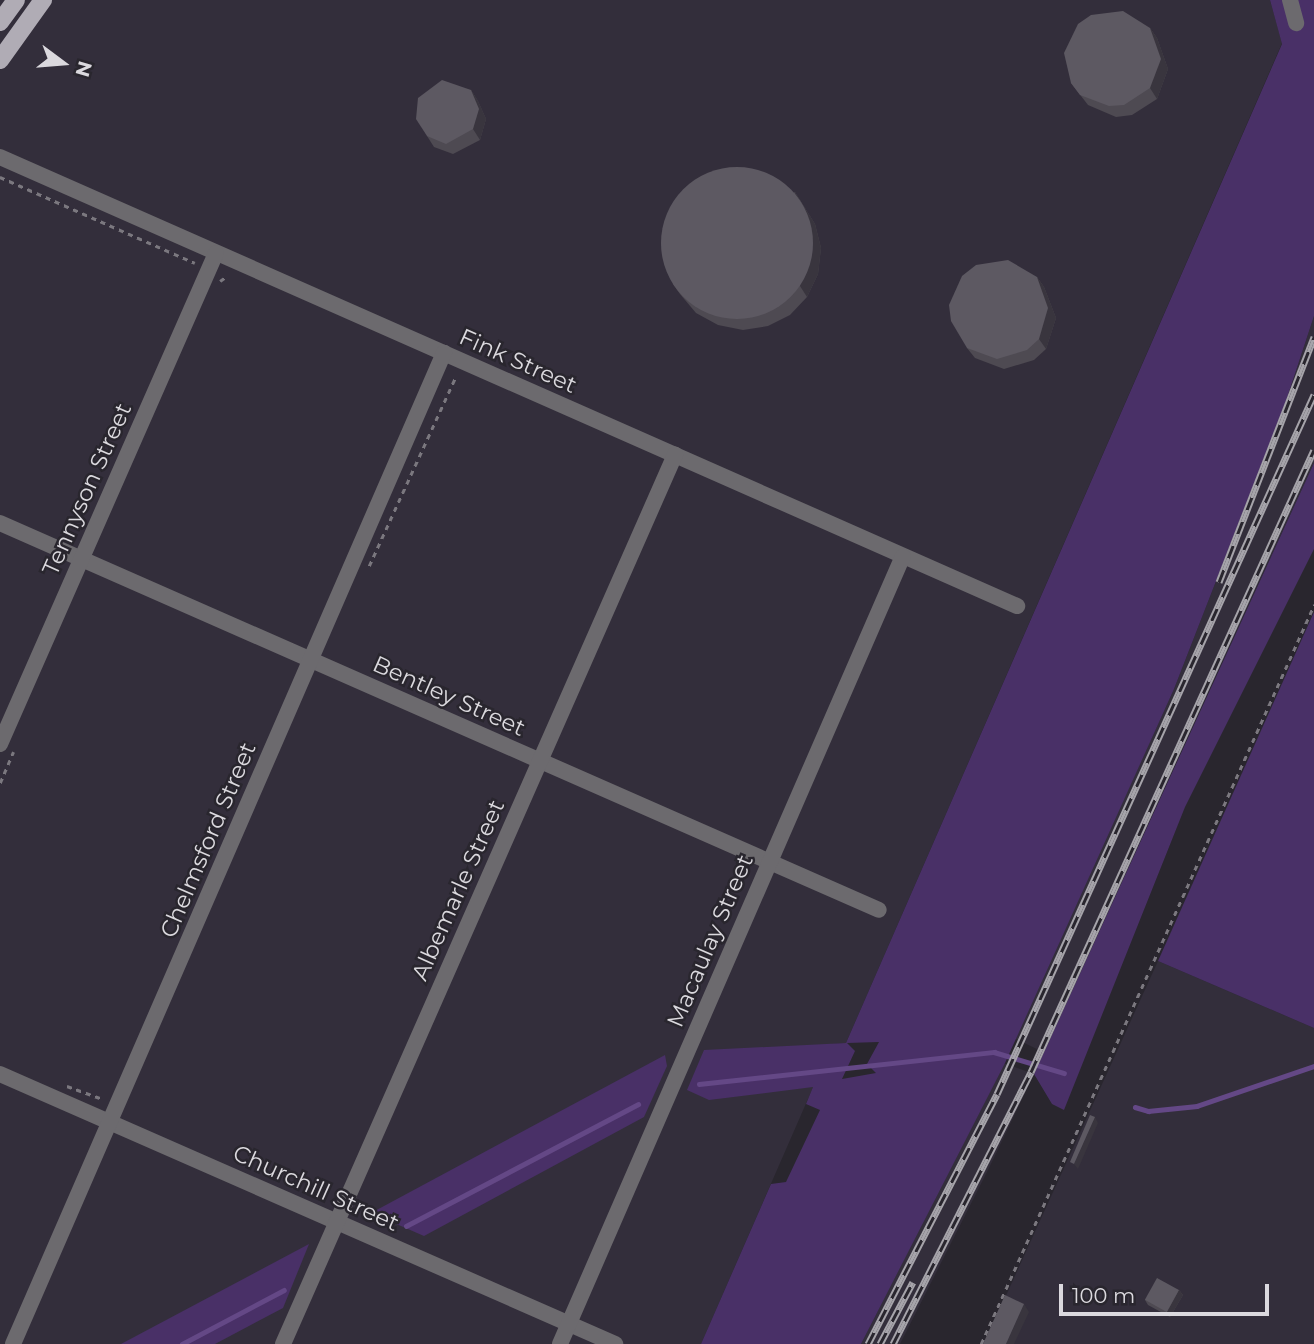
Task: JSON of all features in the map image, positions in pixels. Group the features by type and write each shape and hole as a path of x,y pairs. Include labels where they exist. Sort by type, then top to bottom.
{"main road":[{"path":"0,22 16,0"},
{"path":"0,61 43,0"}],"street":[{"path":"1290,0 1297,23"},
{"name":"Fink Street","path":"0,157 216,253 442,359 675,455 1017,606"},
{"name":"Tennyson Street","path":"8,745 81,559 214,275 216,253"},
{"name":"Chelmsford Street","path":"13,1344 442,359"},
{"name":"Albemarle Street","path":"283,1344 675,455"},
{"name":"Bentley Street","path":"0,523 879,910"},
{"name":"Macaulay Street","path":"560,1344 904,556"},
{"name":"Churchill Street","path":"0,1074 615,1344"}],"path":[{"path":"0,177 214,275 234,274"},
{"path":"214,275 227,276"},
{"path":"368,569 451,379 461,374 442,359"},
{"path":"981,1344 1314,604"},
{"path":"0,783 8,745"},
{"path":"62,1083 96,1098 110,1093"}],"shaded area":[{"path":"0,0 1270,0 1282,43 846,1043 832,1044 701,1344 0,1344"},
{"path":"1270,0 1314,0 1314,316 1285,404 1174,689 1005,1063 861,1344 701,1344 771,1184 786,1182 820,1110 806,1104 813,1087 709,1100 687,1090 704,1050 846,1043 1282,44","holes":["879,1042 867,1064 876,1073 842,1079 855,1051 847,1043"]},
{"path":"1314,316 1314,463 1043,1052 1014,1038 1174,689 1285,404"},
{"path":"1314,463 1314,549 1185,807 1064,1110 1052,1104 1034,1074"},
{"path":"1314,612 1314,1028 1158,961"},
{"path":"1158,961 1314,1028 1314,1344 984,1344"},
{"path":"665,1055 667,1066 644,1117 424,1236 371,1213"},
{"path":"1003,1063 1034,1074 989,1168 900,1344 861,1344"},
{"path":"309,1244 283,1308 215,1344 121,1344"}],"building":[{"path":"1123,11 1150,28 1161,59 1150,88 1124,105 1109,106 1080,95 1071,83 1064,53 1078,24 1091,15"},
{"path":"442,80 471,90 479,109 473,129 446,144 427,136 416,119 418,98"},
{"path":"737,167 766,173 791,189 807,214 813,243 807,272 791,297 766,313 737,319 708,313 683,297 667,272 661,243 667,214 683,189 708,173"},
{"path":"1008,260 1037,277 1048,308 1039,339 1027,350 997,359 967,348 951,321 949,305 962,276 976,265"},
{"path":"1090,1115 1095,1117 1074,1164 1070,1162"},
{"path":"1157,1278 1179,1290 1167,1312 1145,1300"},
{"path":"1005,1295 1024,1304 1006,1344 983,1344"}],"waterway":[{"path":"699,1084 994,1052 1064,1073"},
{"path":"1135,1107 1148,1111 1197,1106 1314,1066"},
{"path":"406,1226 638,1104"},
{"path":"182,1344 284,1290"}],"railway":[{"path":"1219,582 1314,337"},
{"path":"868,1344 997,1094 1314,395"},
{"path":"893,1344 1031,1072 1314,450"},
{"path":"880,1344 913,1282"}]}
